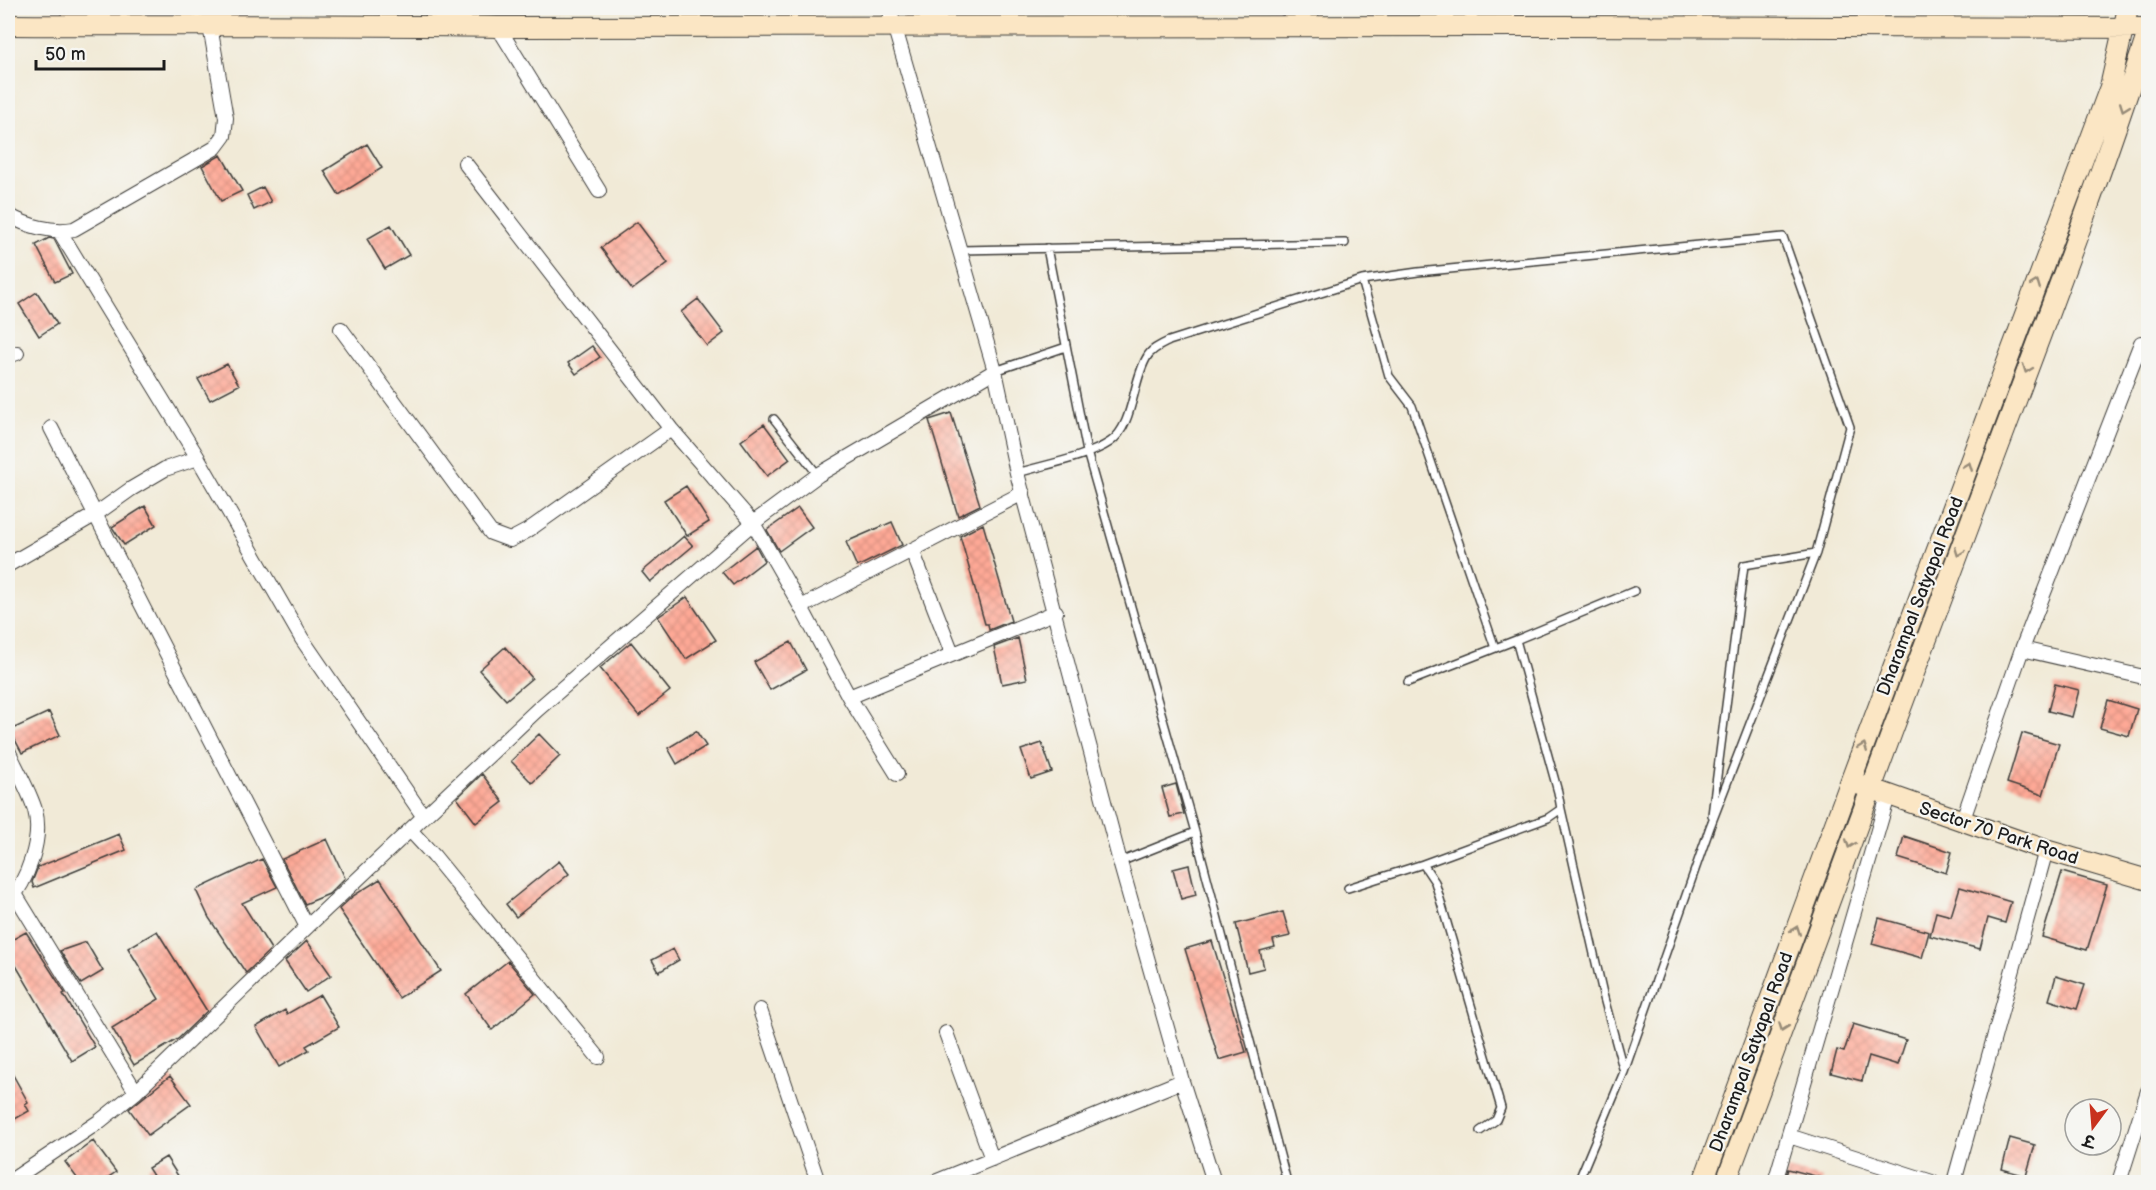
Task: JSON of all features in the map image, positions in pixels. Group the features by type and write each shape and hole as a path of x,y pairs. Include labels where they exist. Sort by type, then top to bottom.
{"street":[{"name":"Dharampal Satyapal Road","path":"1703,1182 2110,87 2128,8"},
{"path":"892,17 995,370 1017,473 1056,612 1120,862 1182,1081 1214,1182"},
{"path":"8,25 335,24 498,27 892,17 2148,30"},
{"path":"8,215 22,223 60,232 74,229 215,148 224,136 226,118 210,26"},
{"path":"498,27 599,191"},
{"name":"Dharampal Satyapal Road","path":"1726,1182 1879,793 2128,96 2148,30"},
{"path":"465,163 671,429 753,523 849,697 897,774"},
{"path":"60,232 198,458 302,639 424,817"},
{"path":"341,329 491,533 510,540 527,531 671,429"},
{"path":"1962,822 2022,649 2141,344"},
{"path":"9,1182 100,1121 136,1092 537,710 753,523 818,475 995,370"},
{"path":"51,428 307,927"},
{"path":"8,565 96,514 131,489 165,469 198,458"},
{"path":"801,607 1023,493"},
{"path":"912,550 952,653"},
{"path":"849,697 1056,612"},
{"path":"2022,649 2148,678"},
{"path":"8,750 35,811 37,829 25,874 11,898 136,1092"},
{"name":"Sector 70 Park Road","path":"1851,780 1879,793 1962,822 2148,880"},
{"path":"1775,1182 1879,793"},
{"path":"410,830 434,856 598,1057"},
{"path":"1954,1182 2046,850"},
{"path":"760,1010 818,1182"},
{"path":"946,1034 992,1159"},
{"path":"934,1182 1182,1081"},
{"path":"2119,1182 2148,1091"},
{"path":"1789,1136 1932,1182"}],"lane":[{"path":"1017,473 1087,452 1110,441 1120,431 1147,355 1169,341 1362,280 1440,270 1783,237 1850,427 1816,553 1710,827 1624,1072 1578,1182"},
{"path":"960,250 1344,243"},
{"path":"1047,248 1087,452 1196,832 1287,1182"},
{"path":"1362,280 1389,376 1412,406 1496,648"},
{"path":"995,370 1066,347"},
{"path":"774,419 818,475"},
{"path":"1710,827 1744,565 1816,553"},
{"path":"1408,682 1634,591"},
{"path":"1516,640 1558,792 1604,998 1624,1072"},
{"path":"1348,888 1423,864 1548,818 1561,809"},
{"path":"1120,862 1196,832"},
{"path":"1423,864 1435,882 1501,1108 1496,1120 1480,1131"}],"building":[{"path":"367,144 382,168 339,195 324,171"},
{"path":"221,155 242,191 221,201 202,166"},
{"path":"263,187 271,202 254,210 247,195"},
{"path":"637,222 668,263 632,290 601,248"},
{"path":"391,225 409,255 385,269 367,239"},
{"path":"49,238 54,239 72,274 55,282 36,245"},
{"path":"37,292 57,324 39,336 19,304"},
{"path":"698,299 724,333 707,346 681,312"},
{"path":"592,346 600,357 576,374 568,363"},
{"path":"227,364 239,385 210,400 198,379"},
{"path":"951,413 980,505 958,516 929,420"},
{"path":"764,424 790,459 767,476 741,441"},
{"path":"686,486 709,522 687,536 664,500"},
{"path":"145,506 156,525 124,545 112,527"},
{"path":"798,508 812,527 779,551 767,530"},
{"path":"892,522 902,545 857,567 846,542"},
{"path":"983,524 1011,621 989,630 988,624 985,624 960,536"},
{"path":"684,536 693,546 650,582 642,572"},
{"path":"756,546 764,561 733,585 722,572"},
{"path":"687,597 716,640 686,659 658,617"},
{"path":"1018,638 1027,679 1002,684 994,647"},
{"path":"631,642 670,691 639,716 600,668"},
{"path":"791,642 806,670 770,690 754,662"},
{"path":"505,647 532,678 506,700 479,670"},
{"path":"2055,684 2079,690 2072,717 2048,711"},
{"path":"2108,700 2137,709 2129,736 2100,728"},
{"path":"49,712 60,735 22,753 10,730"},
{"path":"696,731 706,746 677,764 668,748"},
{"path":"2022,733 2059,744 2043,795 2007,783"},
{"path":"539,734 560,756 532,783 511,761"},
{"path":"1042,743 1052,772 1031,779 1021,750"},
{"path":"482,774 503,802 476,823 457,798"},
{"path":"1176,784 1184,814 1170,817 1162,788"},
{"path":"119,834 126,850 34,888 32,882 38,867"},
{"path":"1904,836 1952,852 1946,873 1898,858"},
{"path":"327,839 345,878 329,894 305,904 282,859"},
{"path":"262,859 277,887 242,903 271,949 246,973 209,918 196,890"},
{"path":"559,861 569,874 516,917 506,904"},
{"path":"1189,865 1196,895 1181,899 1173,869"},
{"path":"2062,872 2107,885 2087,950 2042,937"},
{"path":"380,879 441,971 399,998 339,909 353,896"},
{"path":"1960,887 2011,902 2005,923 1988,918 1980,949 1930,936 1936,912 1951,916"},
{"path":"1283,912 1290,936 1273,940 1275,947 1260,951 1264,968 1248,972 1236,924"},
{"path":"1879,918 1929,932 1922,958 1872,944"},
{"path":"157,931 207,1011 178,1039 134,1065 112,1028 159,999 128,948"},
{"path":"26,932 65,993 63,994 95,1047 72,1061 8,952 8,942"},
{"path":"307,941 331,975 306,992 285,961"},
{"path":"1212,941 1246,1052 1219,1060 1185,949"},
{"path":"86,942 103,971 81,984 60,951"},
{"path":"673,949 679,960 659,972 652,960"},
{"path":"508,961 535,994 492,1030 466,994"},
{"path":"2056,976 2085,985 2077,1009 2049,1000"},
{"path":"320,995 339,1027 306,1046 309,1050 279,1067 256,1027 285,1010 287,1014"},
{"path":"1853,1024 1906,1040 1898,1065 1869,1056 1862,1081 1831,1073 1837,1050 1844,1052"},
{"path":"8,1066 28,1102 25,1104 29,1111 8,1123"},
{"path":"170,1076 191,1104 148,1135 129,1109"},
{"path":"2010,1138 2035,1145 2026,1176 2002,1169"},
{"path":"93,1141 116,1172 101,1182 80,1182 65,1162"},
{"path":"166,1157 182,1182 157,1182 148,1168"},
{"path":"1788,1169 1823,1178 1822,1182 1784,1182"}]}
